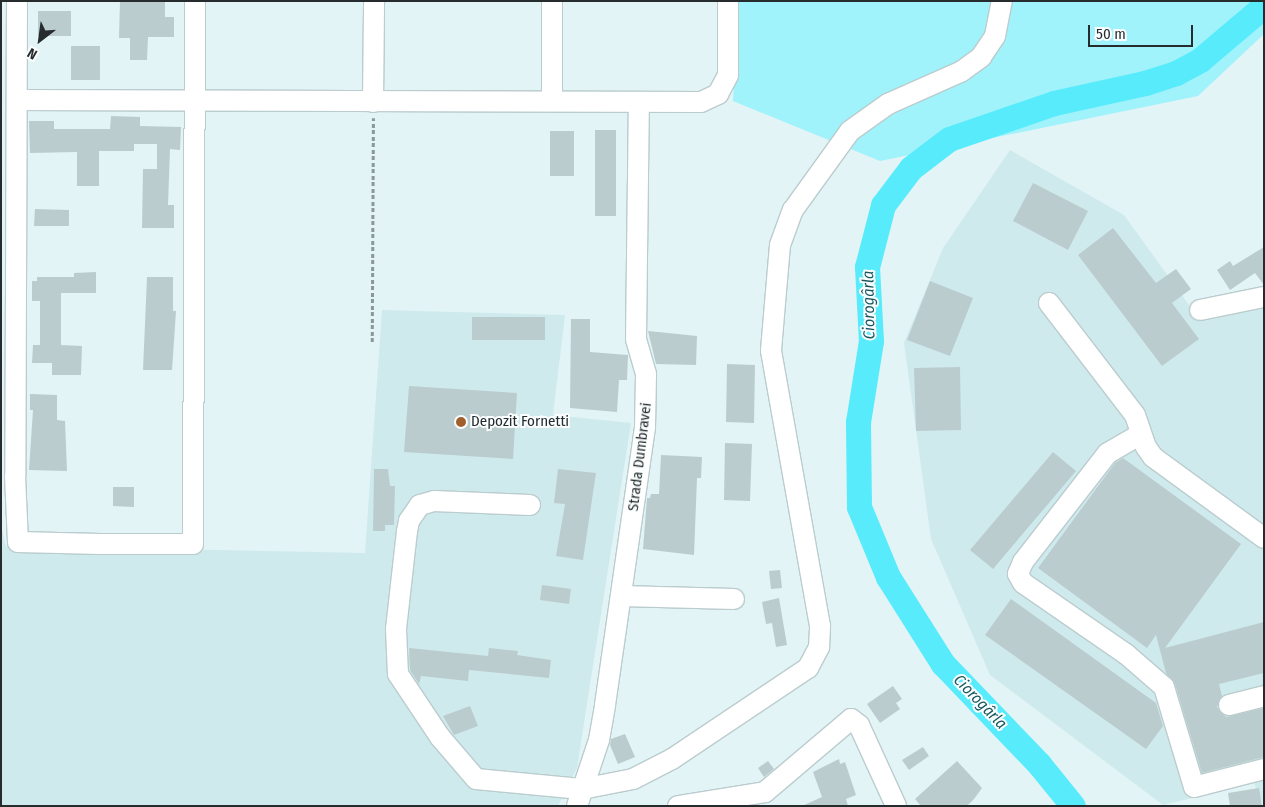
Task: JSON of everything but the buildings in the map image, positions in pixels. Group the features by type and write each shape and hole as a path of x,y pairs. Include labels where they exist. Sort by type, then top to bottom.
{"street":[{"path":"17,1 15,476 18,542 100,544 193,544 195,1"},
{"path":"373,102 374,1"},
{"path":"552,1 552,102"},
{"path":"18,100 701,102 718,94 728,75 728,1"},
{"path":"530,505 434,501 420,505 414,512 407,531 396,629 398,674 417,706 476,779 579,797 633,779 653,771 787,685 814,662 820,640 818,616 771,350 780,245 793,210 850,130 888,104 962,71 981,57 995,36 1002,1"},
{"name":"Strada Dumbravei","path":"579,797 599,740 641,466 648,397 646,374 636,339 639,103"},
{"path":"1200,310 1264,297"},
{"path":"1049,303 1116,387 1135,415 1141,434 1152,457 1264,538"},
{"path":"1141,434 1107,454 1023,562 1018,574 1024,582 1126,654 1164,687 1194,787 1264,769"},
{"path":"621,596 734,599"},
{"path":"1229,705 1264,696"},
{"path":"678,806 765,792 848,720 854,719 896,806"}],"path":[{"path":"372,342 373,102"}],"shaded area":[{"path":"739,1 1264,1 1264,34 1198,96 880,161 733,101"},
{"path":"1010,150 1124,215 1197,316 1264,309 1264,806 1254,783 1163,805 990,675 931,539 904,343 943,248"},
{"path":"382,310 565,315 553,415 631,423 577,768 558,806 1,806 1,526 6,546 365,553"}],"waterway":[{"name":"Ciorogârla","path":"1073,806 1039,764 943,664 888,577 859,507 858,422 871,341 867,267 883,205 911,168 949,139 1054,103 1145,83 1176,73 1200,60 1264,6"}],"place":[{"name":"Depozit Fornetti","path":"461,422"}]}
